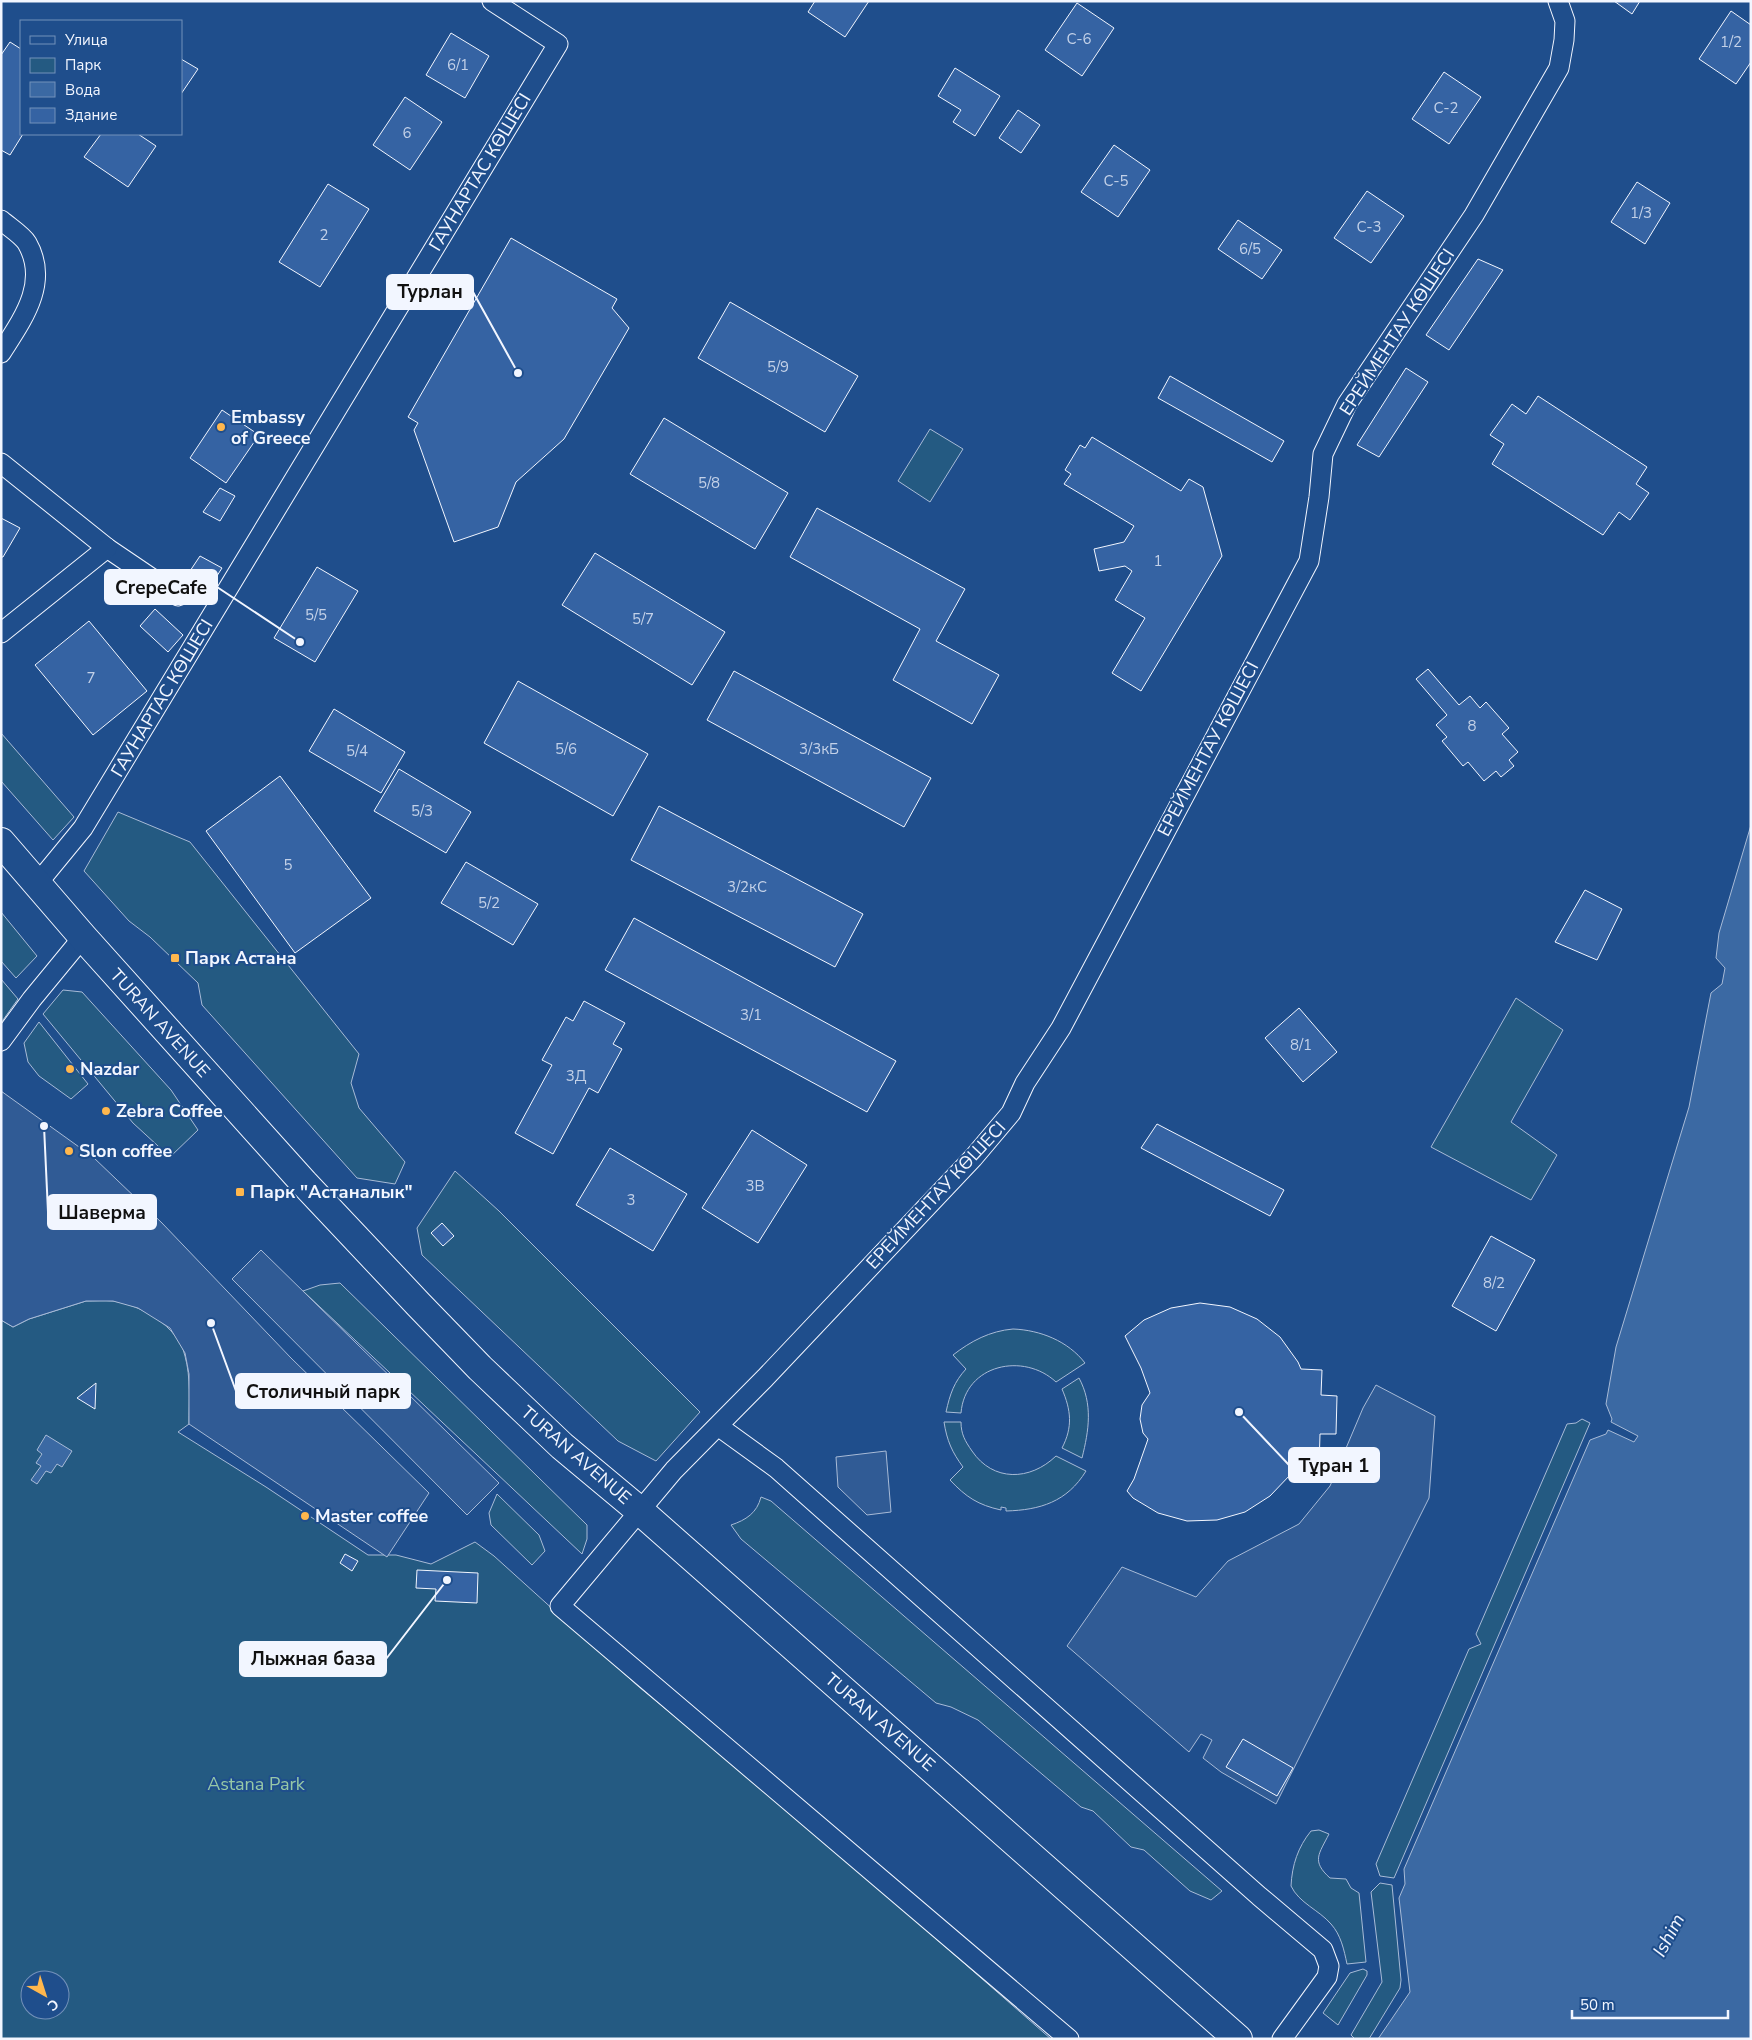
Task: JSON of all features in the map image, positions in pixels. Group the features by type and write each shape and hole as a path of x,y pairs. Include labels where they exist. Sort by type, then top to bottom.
{"main road":[{"name":"TURAN AVENUE","path":"1,842 83,937 304,1183 480,1368 562,1446 640,1511 1238,2039"}],"street":[{"name":"ГАУHАРТАС КӨШЕСІ","path":"37,884 83,828 558,44 492,1"},
{"name":"ЕРЕЙМЕНТАУ КӨШЕСІ","path":"1069,2039 560,1606 674,1470 973,1158 1011,1113 1025,1082 1061,1028 1309,561 1319,497 1323,454 1347,404 1474,215 1559,68 1565,20 1558,1"},
{"path":"1,220 27,242 38,274 28,310 1,353"},
{"path":"1,462 107,548 178,596"},
{"path":"1,633 107,548"},
{"path":"1,1041 32,999 83,937"},
{"path":"718,1426 776,1468 1259,1896 1323,1950 1329,1966 1327,1977 1313,1999 1282,2039"}],"green space":[{"path":"930,429 963,449 930,502 898,481"},
{"path":"1,733 74,817 53,840 1,781"},
{"path":"118,812 190,842 359,1054 351,1083 359,1108 405,1162 395,1184 357,1178 202,1005 198,983 150,937 129,921 84,871"},
{"path":"1,912 37,956 16,978 1,961"},
{"path":"1,979 18,999 3,1020 1,1048"},
{"path":"63,990 82,992 171,1090 198,1130 170,1157 133,1123 43,1014"},
{"path":"1516,998 1563,1030 1511,1122 1557,1155 1531,1200 1431,1147"},
{"path":"39,1022 88,1084 71,1099 39,1076 28,1062 24,1043"},
{"path":"455,1171 499,1211 700,1412 656,1461 618,1441 422,1255 417,1228"},
{"path":"340,1283 587,1525 587,1539 582,1554 303,1291 320,1285"},
{"name":"Astana Park","path":"86,1301 124,1303 157,1319 175,1335 181,1345 187,1364 189,1424 178,1432 266,1487 368,1555 396,1555 431,1564 475,1542 494,1556 639,1687 792,1813 1051,2039 1,2039 1,1320 13,1327 29,1319"},
{"path":"1013,1329 1043,1334 1053,1338 1078,1355 1085,1363 1056,1382 1043,1373 1028,1367 998,1368 984,1374 973,1383 965,1396 961,1413 946,1412 953,1389 966,1369 953,1355 981,1338 996,1332"},
{"path":"1079,1378 1088,1407 1088,1427 1082,1458 1062,1448 1068,1433 1070,1418 1062,1389"},
{"path":"1582,1419 1590,1423 1394,1878 1380,1876 1376,1864 1469,1649 1481,1644 1476,1634 1567,1424 1576,1423"},
{"path":"944,1422 961,1422 964,1437 972,1451 990,1468 1001,1473 1024,1474 1046,1464 1056,1456 1086,1471 1079,1482 1061,1497 1041,1506 1006,1511 1006,1508 1001,1507 1001,1510 986,1506 967,1496 950,1480 963,1467 950,1446"},
{"path":"497,1494 539,1535 545,1551 532,1565 491,1525 489,1513"},
{"path":"761,1497 771,1501 1222,1891 1211,1900 1190,1891 1144,1850 1131,1847 1093,1811 1081,1807 978,1720 951,1707 936,1703 741,1539 731,1525 754,1512"},
{"path":"1319,1830 1329,1834 1320,1852 1320,1867 1330,1878 1346,1879 1351,1888 1359,1893 1366,1962 1347,1964 1342,1943 1334,1928 1326,1919 1304,1902 1291,1886 1294,1864 1299,1850 1311,1831"},
{"path":"1380,1883 1392,1885 1401,1980 1400,1988 1369,2039 1355,2039 1351,2035 1382,1982 1371,1892"},
{"path":"1363,1969 1367,1971 1367,1975 1338,2025 1323,2013 1350,1973"}],"shaded area":[{"path":"1,1091 93,1157 162,1223 291,1358 429,1493 387,1557 189,1424 189,1374 185,1353 170,1328 138,1308 113,1301 86,1301 29,1319 13,1327 1,1320"},
{"path":"261,1250 499,1483 467,1515 232,1279"},
{"path":"1376,1385 1435,1416 1429,1498 1276,1804 1221,1772 1203,1758 1212,1740 1201,1734 1189,1752 1067,1646 1122,1567 1196,1597 1228,1561 1299,1524 1330,1486 1363,1408"},
{"path":"886,1451 891,1512 867,1515 838,1487 836,1457"}],"water":[{"name":"Ishim","path":"1751,825 1751,2039 1378,2039 1410,1992 1399,1898 1405,1884 1404,1869 1590,1440 1606,1434 1608,1430 1634,1442 1638,1436 1611,1422 1612,1419 1606,1404 1616,1347 1689,1107 1711,993 1722,984 1725,968 1716,958 1719,933"},
{"path":"46,1435 72,1451 62,1467 57,1464 51,1473 46,1471 37,1484 31,1480 41,1466 36,1463 42,1454 37,1450"}],"building":[{"path":"815,1 869,1 845,37 808,12"},
{"path":"1614,1 1640,1 1632,14"},
{"path":"1077,3 1114,28 1082,76 1045,50"},
{"path":"1731,11 1751,25 1751,62 1736,84 1699,59"},
{"path":"451,33 489,56 465,98 426,75"},
{"path":"10,42 20,48 20,135 22,135 10,155 1,150 1,55"},
{"path":"182,60 198,69 182,93"},
{"path":"955,68 1000,96 975,136 953,122 961,110 938,96"},
{"path":"1444,72 1481,97 1449,144 1412,119"},
{"path":"405,97 442,122 410,170 373,145"},
{"path":"1018,110 1040,125 1021,153 999,138"},
{"path":"100,135 140,135 156,146 128,187 84,157"},
{"path":"1114,145 1150,170 1118,217 1081,192"},
{"path":"1637,182 1670,203 1645,244 1611,222"},
{"path":"328,184 369,209 320,287 279,262"},
{"path":"1367,191 1404,216 1371,263 1334,238"},
{"path":"1238,220 1282,250 1262,279 1218,249"},
{"path":"511,238 617,299 612,308 629,328 564,439 516,482 498,527 454,542 414,430 418,423 408,417"},
{"path":"1478,259 1503,270 1449,350 1426,335"},
{"path":"730,302 858,376 825,432 698,358"},
{"path":"1406,368 1428,382 1379,457 1357,445"},
{"path":"1170,376 1284,441 1272,462 1158,398"},
{"path":"1538,396 1647,467 1636,484 1649,493 1630,520 1619,512 1603,535 1492,464 1504,444 1490,435 1512,404 1526,414"},
{"path":"222,410 259,435 226,483 190,458"},
{"path":"664,418 788,493 755,549 630,474"},
{"path":"1092,437 1181,491 1189,479 1203,487 1222,556 1141,691 1112,673 1145,618 1115,600 1132,571 1125,566 1099,571 1094,549 1124,542 1134,526 1064,484 1071,474 1065,470 1080,445 1085,448"},
{"path":"220,488 235,496 220,521 203,512"},
{"path":"817,508 965,589 936,641 999,675 972,724 893,680 920,629 790,557"},
{"path":"1,518 20,528 3,557 1,557"},
{"path":"595,553 725,632 692,685 562,605"},
{"path":"200,556 222,568 208,590 186,577"},
{"path":"317,567 358,591 315,662 274,638"},
{"path":"155,609 183,635 168,652 140,626"},
{"path":"89,621 147,691 93,735 35,665"},
{"path":"1428,669 1459,705 1470,696 1480,708 1486,702 1509,728 1502,734 1518,752 1509,760 1514,766 1501,777 1496,771 1484,781 1468,762 1463,766 1442,741 1447,737 1436,725 1447,715 1416,679"},
{"path":"734,671 931,778 904,827 707,720"},
{"path":"518,681 648,754 613,816 484,743"},
{"path":"334,709 405,752 381,793 309,751"},
{"path":"399,769 471,812 446,853 374,811"},
{"path":"280,776 371,898 295,953 206,831"},
{"path":"659,806 863,914 835,967 631,860"},
{"path":"466,862 538,904 513,945 441,903"},
{"path":"1585,890 1622,909 1597,960 1555,942"},
{"path":"634,918 896,1061 867,1112 605,970"},
{"path":"584,1001 625,1023 613,1044 622,1049 598,1093 589,1088 553,1154 515,1133 552,1065 542,1060 566,1017 573,1021"},
{"path":"1299,1008 1337,1052 1303,1082 1265,1038"},
{"path":"1157,1124 1284,1190 1270,1216 1141,1148"},
{"path":"752,1130 807,1165 758,1243 702,1208"},
{"path":"610,1148 687,1194 653,1251 576,1205"},
{"path":"442,1223 454,1236 443,1246 431,1233"},
{"path":"1491,1236 1535,1260 1496,1331 1452,1306"},
{"path":"1200,1303 1230,1307 1257,1319 1280,1337 1301,1369 1322,1370 1321,1395 1337,1396 1336,1434 1320,1434 1319,1467 1295,1467 1291,1474 1270,1496 1245,1512 1217,1520 1187,1521 1158,1513 1133,1498 1127,1491 1134,1479 1148,1439 1143,1433 1140,1419 1142,1405 1150,1393 1141,1368 1125,1336 1144,1320 1171,1308"},
{"path":"96,1383 95,1409 77,1398"},
{"path":"345,1554 358,1561 352,1571 340,1563"},
{"path":"417,1570 478,1573 477,1603 435,1601 436,1589 416,1588"},
{"path":"1243,1739 1293,1768 1277,1796 1226,1767"}],"place":[{"name":"Турлан","path":"518,373"},
{"name":"Embassy of Greece","path":"221,427"},
{"name":"CrepeCafe","path":"300,642"},
{"name":"Парк Астана","path":"175,958"},
{"name":"Nazdar","path":"70,1069"},
{"name":"Zebra Coffee","path":"106,1111"},
{"name":"Шаверма","path":"44,1126"},
{"name":"Slon coffee","path":"69,1151"},
{"name":"Парк \"Астаналык\"","path":"240,1192"},
{"name":"Столичный парк","path":"211,1323"},
{"name":"Тұран 1","path":"1239,1412"},
{"name":"Master coffee","path":"305,1516"},
{"name":"Лыжная база","path":"447,1580"}]}
